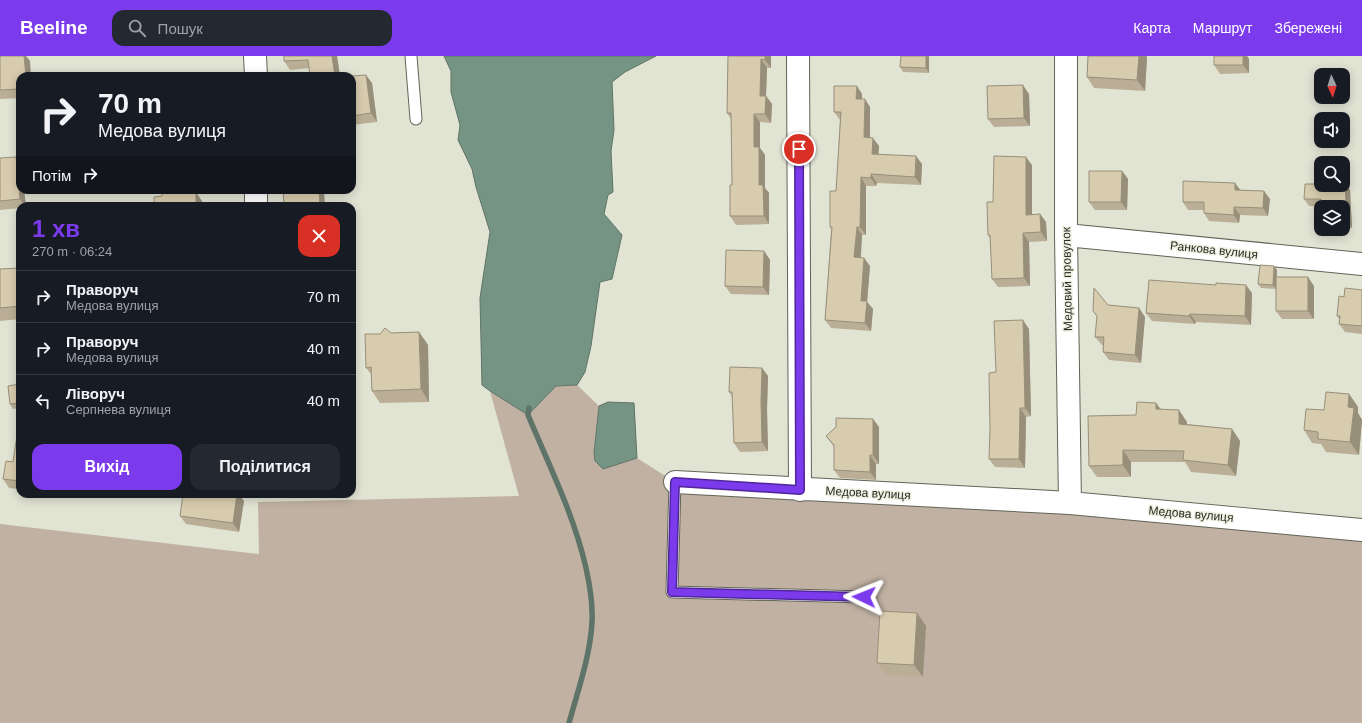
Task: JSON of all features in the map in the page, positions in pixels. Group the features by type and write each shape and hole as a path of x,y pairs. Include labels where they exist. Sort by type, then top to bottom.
{"street":[{"path":"256,56 256,72"},
{"path":"798,56 800,490"},
{"name":"Медовий провулок","path":"1066,56 1066,235 1070,503"},
{"name":"Ранкова вулиця","path":"1066,235 1362,264"},
{"name":"Медова вулиця","path":"675,482 800,490 1070,503 1362,530"}],"lane":[{"path":"411,56 416,119"},
{"name":"Медова вулиця","path":"675,482 672,592 864,597"}],"shaded area":[{"path":"444,56 656,56 625,72 612,82 614,130 611,151 613,192 608,195 604,214 622,235 612,279 600,282 591,346 585,372 577,385 556,386 528,415 482,385 480,298 490,232 472,169 458,140 460,125 451,92 451,71"},
{"path":"577,385 599,406 594,453 595,462 603,468 637,458 675,482 1362,530 1362,723 0,723 0,524 259,554 258,502 519,496 490,391 528,414 556,386"},
{"path":"608,402 634,403 637,458 603,469 595,461 594,453 599,406"}],"building":[{"path":"0,56 24,56 26,72 16,72 16,89 0,90"},
{"path":"284,56 332,56 334,72 310,72 308,60 284,61"},
{"path":"728,56 765,56 765,60 761,59 760,96 766,96 765,114 754,114 754,147 759,147 759,185 763,185 764,216 730,216 730,185 732,185 731,113 727,113"},
{"path":"901,56 926,56 926,68 900,67"},
{"path":"1088,56 1139,56 1137,80 1087,77"},
{"path":"1214,56 1243,56 1243,65 1214,65"},
{"path":"366,75 371,113 356,115 356,76"},
{"path":"1023,85 1024,118 988,119 987,86"},
{"path":"834,86 857,86 856,99 865,99 864,137 873,138 872,154 916,156 915,177 871,174 871,178 861,177 860,227 857,227 854,257 864,258 861,301 867,301 865,323 825,320 832,227 830,227 830,191 836,191 841,112 834,112"},
{"path":"994,156 1026,157 1026,215 1040,214 1041,232 1023,233 1024,278 992,279 987,202 993,202"},
{"path":"16,157 16,194 20,194 20,199 0,201 0,158"},
{"path":"1089,171 1122,171 1121,202 1089,202"},
{"path":"1183,181 1235,183 1235,190 1264,191 1263,208 1234,207 1234,215 1204,213 1204,202 1183,202"},
{"path":"1305,184 1314,184 1314,192 1345,192 1346,200 1304,199"},
{"path":"162,194 196,194 196,202 154,202 154,197 162,196"},
{"path":"283,194 319,194 320,202 284,202"},
{"path":"726,250 764,251 763,287 725,286"},
{"path":"1260,265 1274,266 1273,285 1258,284"},
{"path":"16,268 16,306 0,308 0,269"},
{"path":"1276,277 1308,277 1308,311 1276,311"},
{"path":"1149,280 1216,285 1216,283 1246,285 1245,316 1190,314 1189,316 1146,313"},
{"path":"1094,288 1108,305 1139,308 1135,355 1103,352 1104,337 1095,337 1097,316 1093,311"},
{"path":"1345,288 1362,290 1362,326 1339,324 1340,316 1337,316 1339,296 1344,297"},
{"path":"1023,320 1025,408 1020,408 1019,459 989,459 989,373 996,372 994,321"},
{"path":"385,328 391,333 419,332 421,389 372,391 371,367 366,368 365,334 380,334"},
{"path":"730,367 762,368 762,442 734,443 732,392 729,392"},
{"path":"16,385 16,403 10,404 8,386"},
{"path":"1326,392 1349,394 1348,407 1354,408 1350,442 1318,439 1318,432 1304,430 1306,409 1324,410"},
{"path":"1137,402 1156,403 1156,409 1179,410 1179,424 1232,429 1228,465 1183,460 1184,451 1123,450 1123,465 1089,466 1088,416 1136,415"},
{"path":"836,418 873,419 873,455 870,455 870,472 834,470 834,445 826,436 836,427"},
{"path":"16,442 16,481 3,479 6,461 13,462"},
{"path":"182,498 236,498 233,523 180,516"},
{"path":"880,611 917,613 914,665 877,663"}],"waterway":[{"path":"529,408 528,415 575,529 586,568 591,595 592,622 589,648 569,723"}],"route":[{"path":"799,149 800,490 675,482 672,592 864,597"}]}
